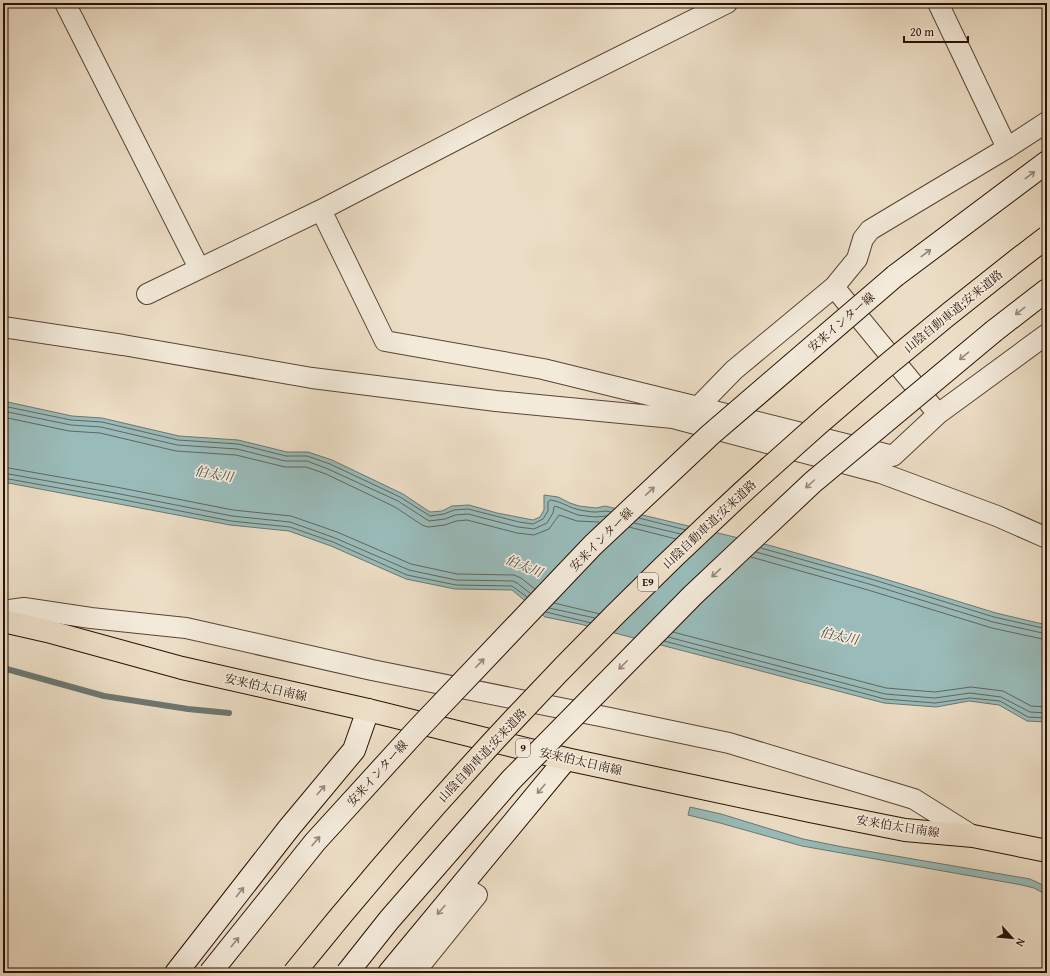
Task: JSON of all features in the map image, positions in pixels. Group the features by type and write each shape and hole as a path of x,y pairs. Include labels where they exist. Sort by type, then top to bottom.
{"main road":[{"name":"安来インター線","path":"210,973 315,842 423,723 593,545 710,435 895,276 1047,162"},
{"name":"山陰自動車道;安来道路","path":"294,973 373,877 446,794 596,633 672,558 752,482 852,395 928,330 1047,237"},
{"name":"山陰自動車道;安来道路","path":"310,973 382,885 454,802 605,640 680,566 762,489 861,403 936,340 1047,252"},
{"path":"347,973 389,920 510,780 693,594 813,482 994,331 1047,290"},
{"name":"安来伯太日南線","path":"3,621 47,631 182,668 368,710 566,759 905,830 973,836 1047,851"},
{"path":"179,970 289,828 354,750 368,710"},
{"path":"389,973 566,759"}],"street":[{"path":"64,3 199,268"},
{"path":"147,294 321,210 525,104 727,3"},
{"path":"938,3 1007,148"},
{"path":"698,408 734,370 834,287 857,259 863,239 870,230 1007,148 1047,122"},
{"path":"321,210 385,341 543,369 881,473 997,516 1047,538"},
{"path":"834,287 938,414"},
{"path":"3,327 123,345 312,378 496,401 675,410 698,408 893,456"},
{"path":"881,473 893,456 938,414 1047,334"},
{"path":"3,611 24,608 91,618 186,628 372,670 610,718 729,744 914,799 973,836"},
{"path":"414,973 477,895 461,886"}],"water":[{"name":"伯太川","path":"3,401 72,416 102,418 179,436 238,440 287,452 308,452 332,460 403,494 430,512 442,511 452,506 469,505 497,513 533,520 540,517 544,510 544,495 558,497 579,506 596,508 605,506 772,546 996,613 1047,625 1047,722 1027,721 999,705 969,701 936,707 884,703 580,624 545,617 512,590 455,589 406,579 331,546 289,531 230,525 3,482"},
{"path":"690,807 721,814 803,839 1030,879 1047,887 1047,895 1034,888 1022,885 802,846 688,815"}],"waterway":[{"path":"3,668 104,696 188,709 229,713"}]}
